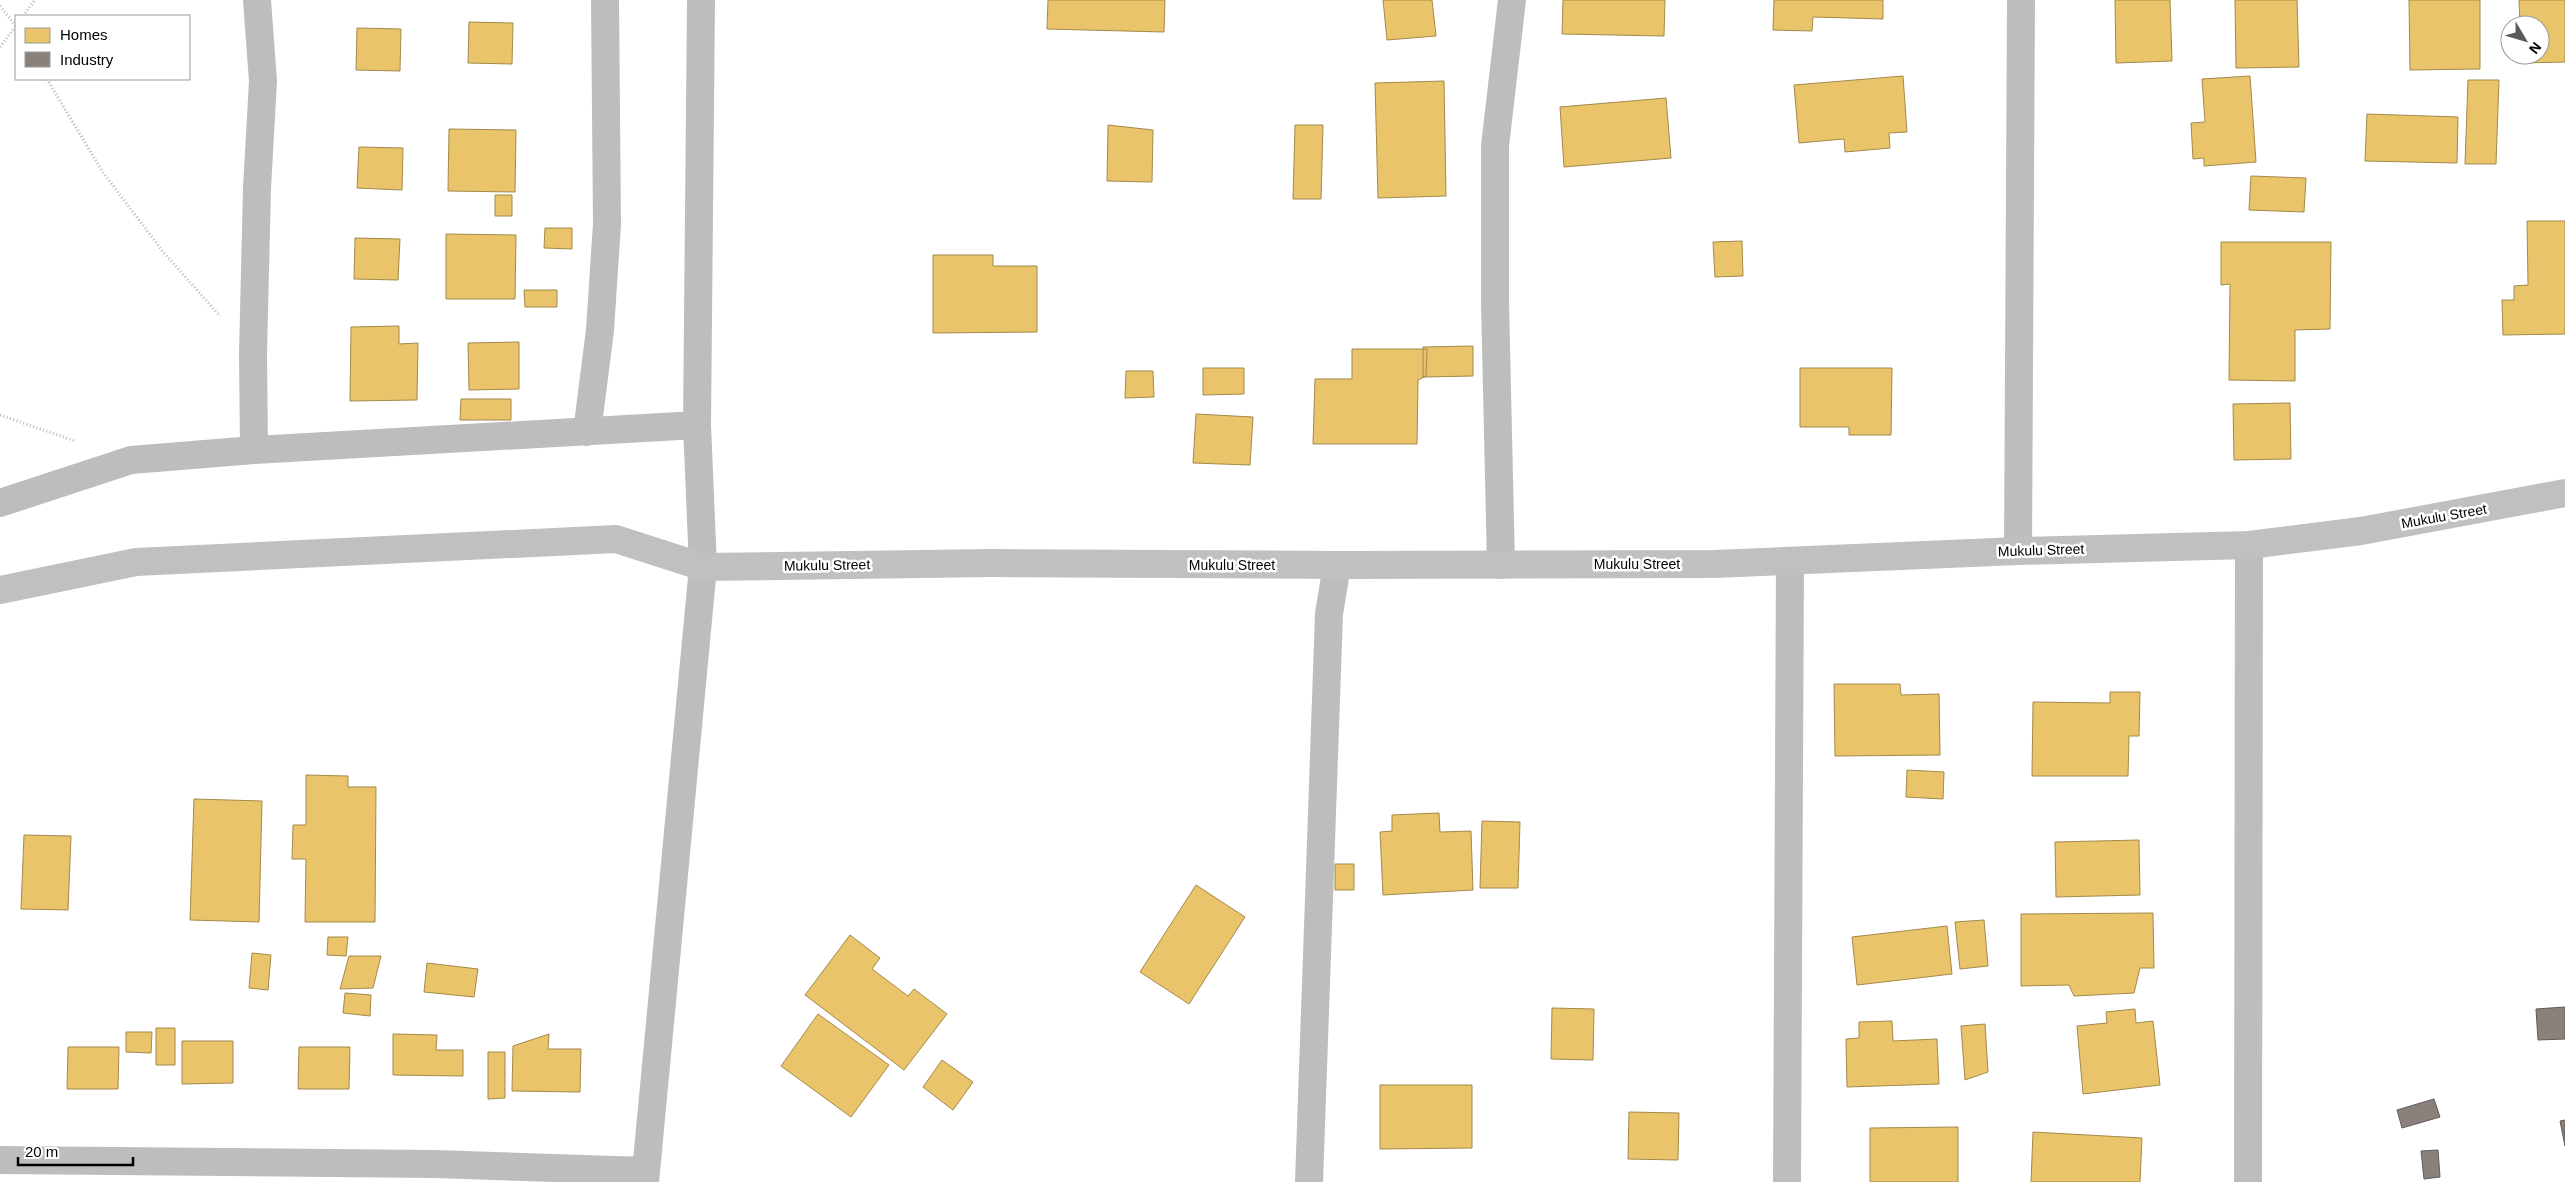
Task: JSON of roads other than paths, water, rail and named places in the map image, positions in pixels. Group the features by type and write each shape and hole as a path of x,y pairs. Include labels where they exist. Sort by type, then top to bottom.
{"street":[{"path":"254,450 253,354 257,198 263,81 257,0"},
{"path":"587,432 600,330 607,224 605,0"},
{"path":"0,1160 434,1164 645,1176 704,567 697,425 701,0"},
{"path":"1501,565 1495,302 1495,146 1512,0"},
{"path":"2018,551 2021,0"},
{"path":"0,503 131,460 254,450 697,425"},
{"name":"Mukulu Street","path":"0,590 136,562 616,539 704,567 992,563 1337,566 1714,564 2018,551 2248,545 2362,530 2565,493"},
{"path":"2248,545 2248,1182"},
{"path":"1787,1182 1790,561"},
{"path":"1309,1182 1329,614 1337,566"}]}
